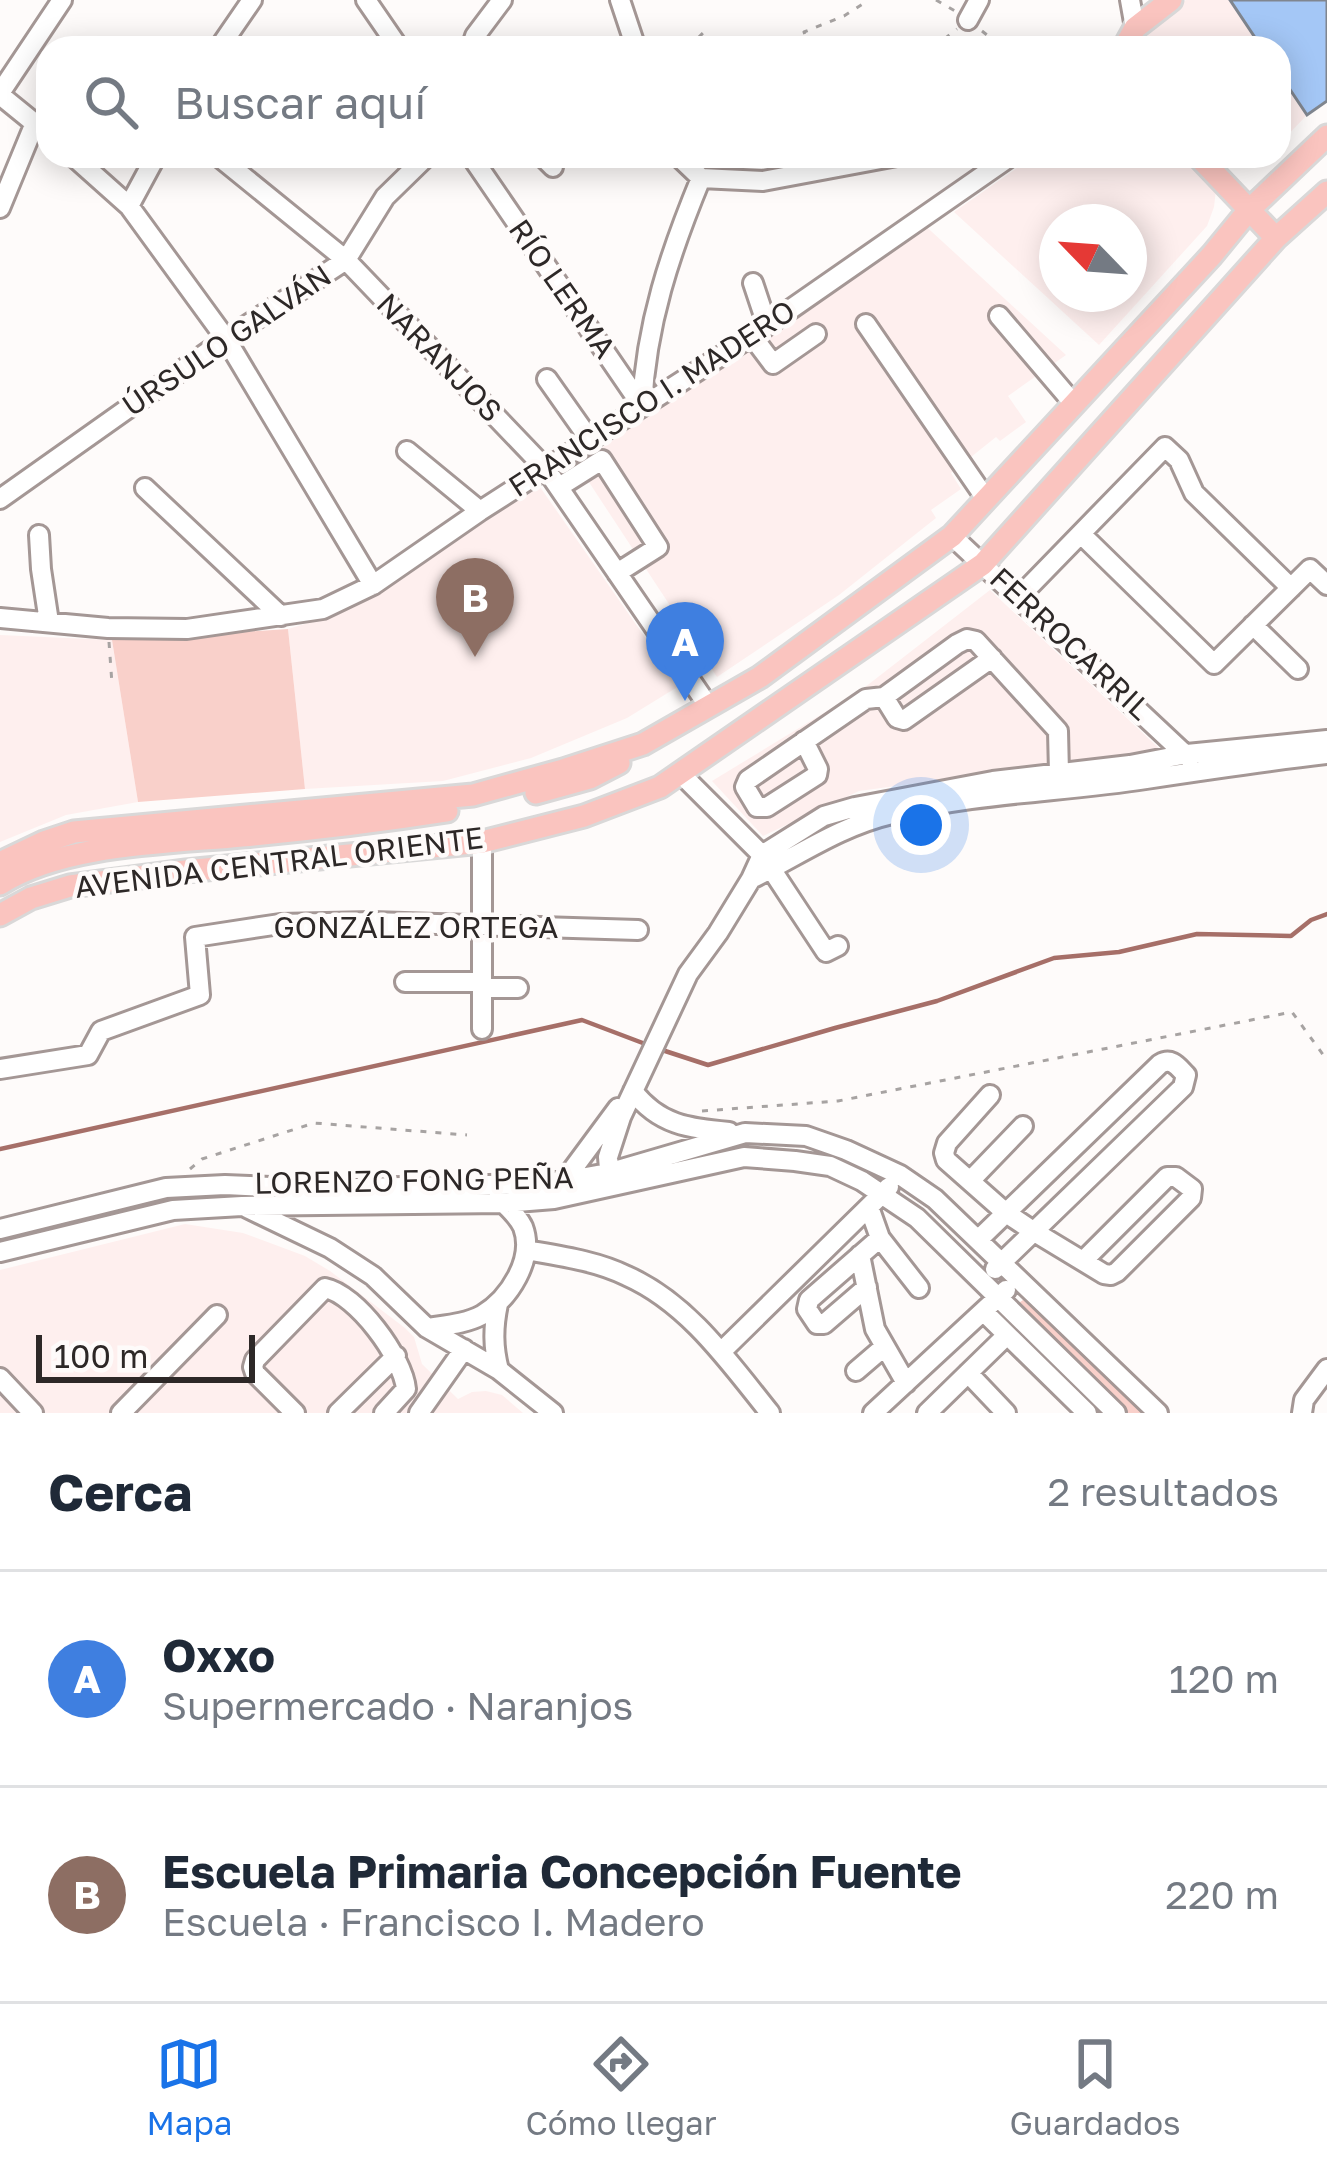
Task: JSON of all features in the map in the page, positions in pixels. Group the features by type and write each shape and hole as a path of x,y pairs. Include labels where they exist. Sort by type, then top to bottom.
{"main road":[{"path":"1131,36 1171,0"},
{"name":"AVENIDA CENTRAL ORIENTE","path":"0,863 74,832 473,795 644,744 760,677 952,536 1248,211 1327,136"},
{"path":"1209,168 1276,238"},
{"name":"AVENIDA CENTRAL ORIENTE","path":"0,915 31,898 70,886 482,842 584,816 660,787 983,564 1276,238 1327,192"},
{"path":"0,899 45,878 96,865 310,838 491,805 590,778 644,744"},
{"path":"0,884 56,858 105,850 515,832"}],"street":[{"path":"38,36 62,0"},
{"path":"227,36 252,0"},
{"path":"366,0 391,36"},
{"path":"482,36 502,0"},
{"path":"620,0 632,36"},
{"path":"968,20 980,0"},
{"path":"1129,36 1130,0"},
{"path":"36,39 0,94 36,124"},
{"path":"0,208 36,138"},
{"path":"86,168 129,206 226,339 373,585"},
{"path":"129,206 150,168"},
{"name":"NARANJOS","path":"233,168 346,260 546,469 710,707"},
{"name":"ÚRSULO GALVÁN","path":"0,499 346,260 386,197 415,168"},
{"name":"RÍO LERMA","path":"479,168 642,406"},
{"path":"691,168 701,178 763,181 833,168"},
{"name":"FRANCISCO I. MADERO","path":"0,618 108,628 187,628 323,608 373,585 760,331 994,168"},
{"name":"RÍO LERMA","path":"642,406 650,333 670,254 701,178"},
{"path":"753,283 760,331 773,364 816,334"},
{"path":"999,316 1074,404"},
{"path":"866,324 986,499"},
{"path":"548,379 590,440"},
{"path":"1019,597 1165,447 1179,460 1194,493 1292,588"},
{"path":"407,451 480,511"},
{"path":"559,487 602,460 658,547 617,573"},
{"path":"146,488 281,616"},
{"path":"1081,534 1214,664 1310,569 1327,586"},
{"path":"39,535 49,622"},
{"name":"FERROCARRIL","path":"952,536 1191,761"},
{"path":"1253,625 1298,669"},
{"path":"804,741 866,699 884,697 967,640 976,641 1058,731 1059,773"},
{"path":"884,697 897,718 904,720 992,658"},
{"name":"FERROCARRIL","path":"767,862 890,814 998,795 1146,779 1191,761 1327,740"},
{"name":"FERROCARRIL","path":"610,1179 608,1156 636,1083 688,974 751,879 824,816 993,781 1130,765 1327,754"},
{"path":"681,774 767,862 826,952 838,946"},
{"path":"482,842 482,1030"},
{"name":"GONZÁLEZ ORTEGA","path":"0,1069 88,1055 101,1031 200,994 195,937 280,924 372,922 638,931"},
{"path":"405,982 518,988"},
{"path":"977,1240 1160,1064 1173,1062 1186,1075 1183,1087 984,1282"},
{"path":"636,1083 655,1114 670,1121 690,1128 745,1133"},
{"name":"FERROCARRIL","path":"564,1181 636,1083"},
{"path":"991,1095 947,1143 946,1160 1006,1213 1033,1231 1082,1261 1104,1274 1117,1272 1191,1198 1192,1189 1176,1177 1167,1177 1082,1261"},
{"path":"1100,1125 1122,1144"},
{"path":"970,1181 1023,1126"},
{"name":"LORENZO FONG PEÑA","path":"0,1229 166,1188 224,1185 316,1197 504,1203 554,1199 745,1133 806,1136 900,1175 935,1199 1158,1413"},
{"name":"LORENZO FONG PEÑA","path":"0,1252 172,1210 610,1179 744,1157 830,1166 876,1200 917,1218 1115,1413"},
{"path":"721,1352 900,1175"},
{"path":"427,1328 479,1316 497,1304 517,1277 526,1250 522,1225 481,1185"},
{"path":"166,1188 172,1210"},
{"path":"310,1238 316,1197"},
{"path":"876,1200 880,1238 919,1288"},
{"path":"242,1206 310,1238 373,1276 427,1328 499,1370 553,1413"},
{"path":"867,1287 824,1324 817,1324 807,1309 809,1300 880,1238"},
{"path":"526,1250 623,1273 675,1306 721,1352 770,1413"},
{"path":"860,1255 875,1329 906,1383"},
{"path":"873,1413 1017,1278"},
{"path":"295,1413 253,1367 325,1288 332,1288 352,1305 396,1356 406,1389 384,1413"},
{"path":"497,1304 493,1325 499,1370"},
{"path":"984,1312 1087,1413"},
{"path":"122,1413 217,1315"},
{"path":"927,1413 1007,1335"},
{"path":"856,1371 884,1347"},
{"path":"419,1413 464,1349"},
{"path":"338,1413 396,1356"},
{"path":"1302,1413 1304,1400 1327,1370"},
{"path":"968,1372 1006,1413"},
{"path":"0,1378 33,1413"}],"path":[{"path":"805,36 803,32 869,0"},
{"path":"948,36 968,20"},
{"path":"700,36 707,29"},
{"path":"108,628 112,684"},
{"path":"702,1111 838,1101 1292,1012 1327,1060"},
{"path":"166,1188 202,1159 314,1123 466,1135"}],"shaded area":[{"path":"1186,0 1230,0 1254,36 1148,36 1152,24"},
{"path":"1291,91 1307,115 1291,132"},
{"path":"1017,168 1202,168 1216,189 1207,226 1147,292 1147,204 1039,204 1039,290 954,212"},
{"path":"919,220 1066,355 1008,396 1026,422 1000,441 996,437 951,473 961,489 931,510 936,518 839,595 717,677 577,464 669,403"},
{"path":"1063,312 1129,312 1099,345"},
{"path":"540,487 679,686 627,718 531,758 443,781 305,789 288,629 328,617"},
{"path":"990,590 1163,752 1116,764 859,791 763,836 712,781 860,691"},
{"path":"288,629 305,789 138,802 112,640"},
{"path":"0,635 112,640 138,802 66,815 0,842"},
{"path":"185,1224 243,1233 305,1256 405,1328 414,1337 422,1364 458,1399 486,1391 502,1395 523,1413 0,1413 0,1270"},
{"path":"1023,1300 1143,1413 1128,1413 1018,1309 1016,1305"}],"building":[{"path":"1230,0 1327,0 1327,101 1307,115 1291,91 1291,36 1254,36"}],"waterway":[{"path":"659,1049 708,1065 937,1001 1054,958 1119,952 1197,934 1291,936 1327,914"},
{"path":"0,1149 582,1020 648,1045"}],"place":[{"name":"Escuela Primaria Concepción Fuente","path":"475,657"},
{"name":"Oxxo","path":"685,701"}]}
